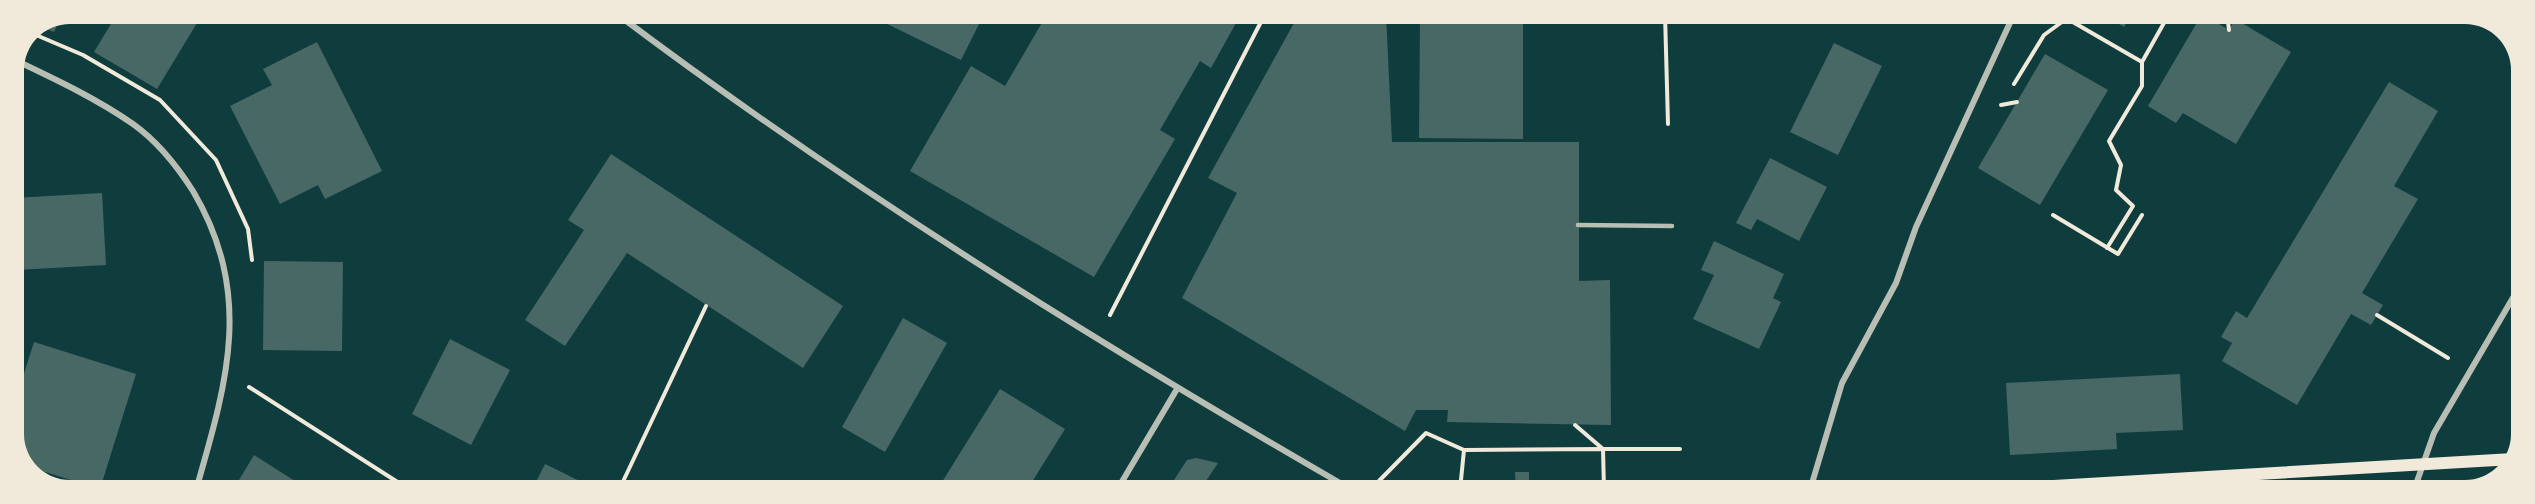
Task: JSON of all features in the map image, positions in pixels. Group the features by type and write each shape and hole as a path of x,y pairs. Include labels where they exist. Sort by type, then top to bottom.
{"main road":[{"path":"2154,480 2503,459"}],"street":[{"path":"631,24 747,110 1097,339 1335,480"},
{"path":"1813,480 1842,383 1896,283 1916,227 2009,24"},
{"path":"25,65 81,92 135,125 177,165 208,217 227,273 230,323 226,373 199,480"},
{"path":"2418,480 2434,433 2511,301"},
{"path":"1123,480 1178,389"}],"lane":[{"path":"1578,225 1672,226"}],"path":[{"path":"1097,339 1260,24"},
{"path":"1665,24 1668,124"},
{"path":"2013,85 2044,35 2059,24"},
{"path":"2075,24 2142,62"},
{"path":"2107,248 2133,206 2116,190 2121,165 2109,141 2142,86 2142,62 2163,24"},
{"path":"2228,24 2229,30"},
{"path":"2001,105 2007,95"},
{"path":"2053,215 2118,254 2142,215"},
{"path":"624,480 706,306"},
{"path":"2377,315 2433,349"},
{"path":"226,373 394,480"},
{"path":"1575,424 1603,449 1605,480"},
{"path":"1380,480 1426,433 1464,450 1680,449"},
{"path":"1461,480 1464,450"}],"building":[{"path":"111,24 196,24 157,89 94,52"},
{"path":"887,24 979,24 961,60"},
{"path":"1041,24 1235,24 1211,68 1200,61 1160,130 1175,139 1094,277 910,171 971,66 1005,86"},
{"path":"1293,24 1386,24 1392,142 1579,142 1579,281 1610,280 1611,425 1447,422 1448,410 1416,410 1405,431 1182,298 1237,193 1208,178"},
{"path":"1420,24 1523,24 1523,139 1419,138"},
{"path":"2196,24 2219,24 2229,30 2232,24 2243,24 2291,52 2236,144 2183,113 2176,123 2148,106"},
{"path":"57,26 54,32 48,29"},
{"path":"317,42 382,171 325,199 318,185 280,204 230,106 272,85 263,69"},
{"path":"1834,43 1882,66 1838,155 1790,132"},
{"path":"2045,54 2108,90 2040,205 1978,168"},
{"path":"2389,82 2438,111 2394,186 2418,199 2362,293 2383,305 2371,325 2351,314 2297,405 2222,361 2232,343 2221,337 2236,311 2247,318"},
{"path":"611,154 843,306 803,368 627,253 565,346 525,320 584,230 568,220"},
{"path":"1770,158 1827,187 1799,241 1757,219 1751,230 1736,223"},
{"path":"102,193 106,265 24,270 24,197"},
{"path":"1714,241 1784,274 1773,298 1781,302 1759,349 1693,319 1714,275 1701,270"},
{"path":"264,261 343,262 342,351 263,350"},
{"path":"903,318 947,343 885,452 842,427"},
{"path":"450,339 510,370 471,445 412,414"},
{"path":"34,342 136,374 103,480 71,480 42,471 32,460 27,452 24,437 24,374"},
{"path":"2180,374 2183,430 2116,433 2117,449 2010,455 2006,383"},
{"path":"1000,389 1065,429 1033,480 943,480"},
{"path":"254,455 293,480 239,480"},
{"path":"1196,458 1218,463 1207,480 1174,480 1187,460"},
{"path":"545,464 578,480 537,480"},
{"path":"1515,472 1529,472 1529,480 1515,480"}]}
